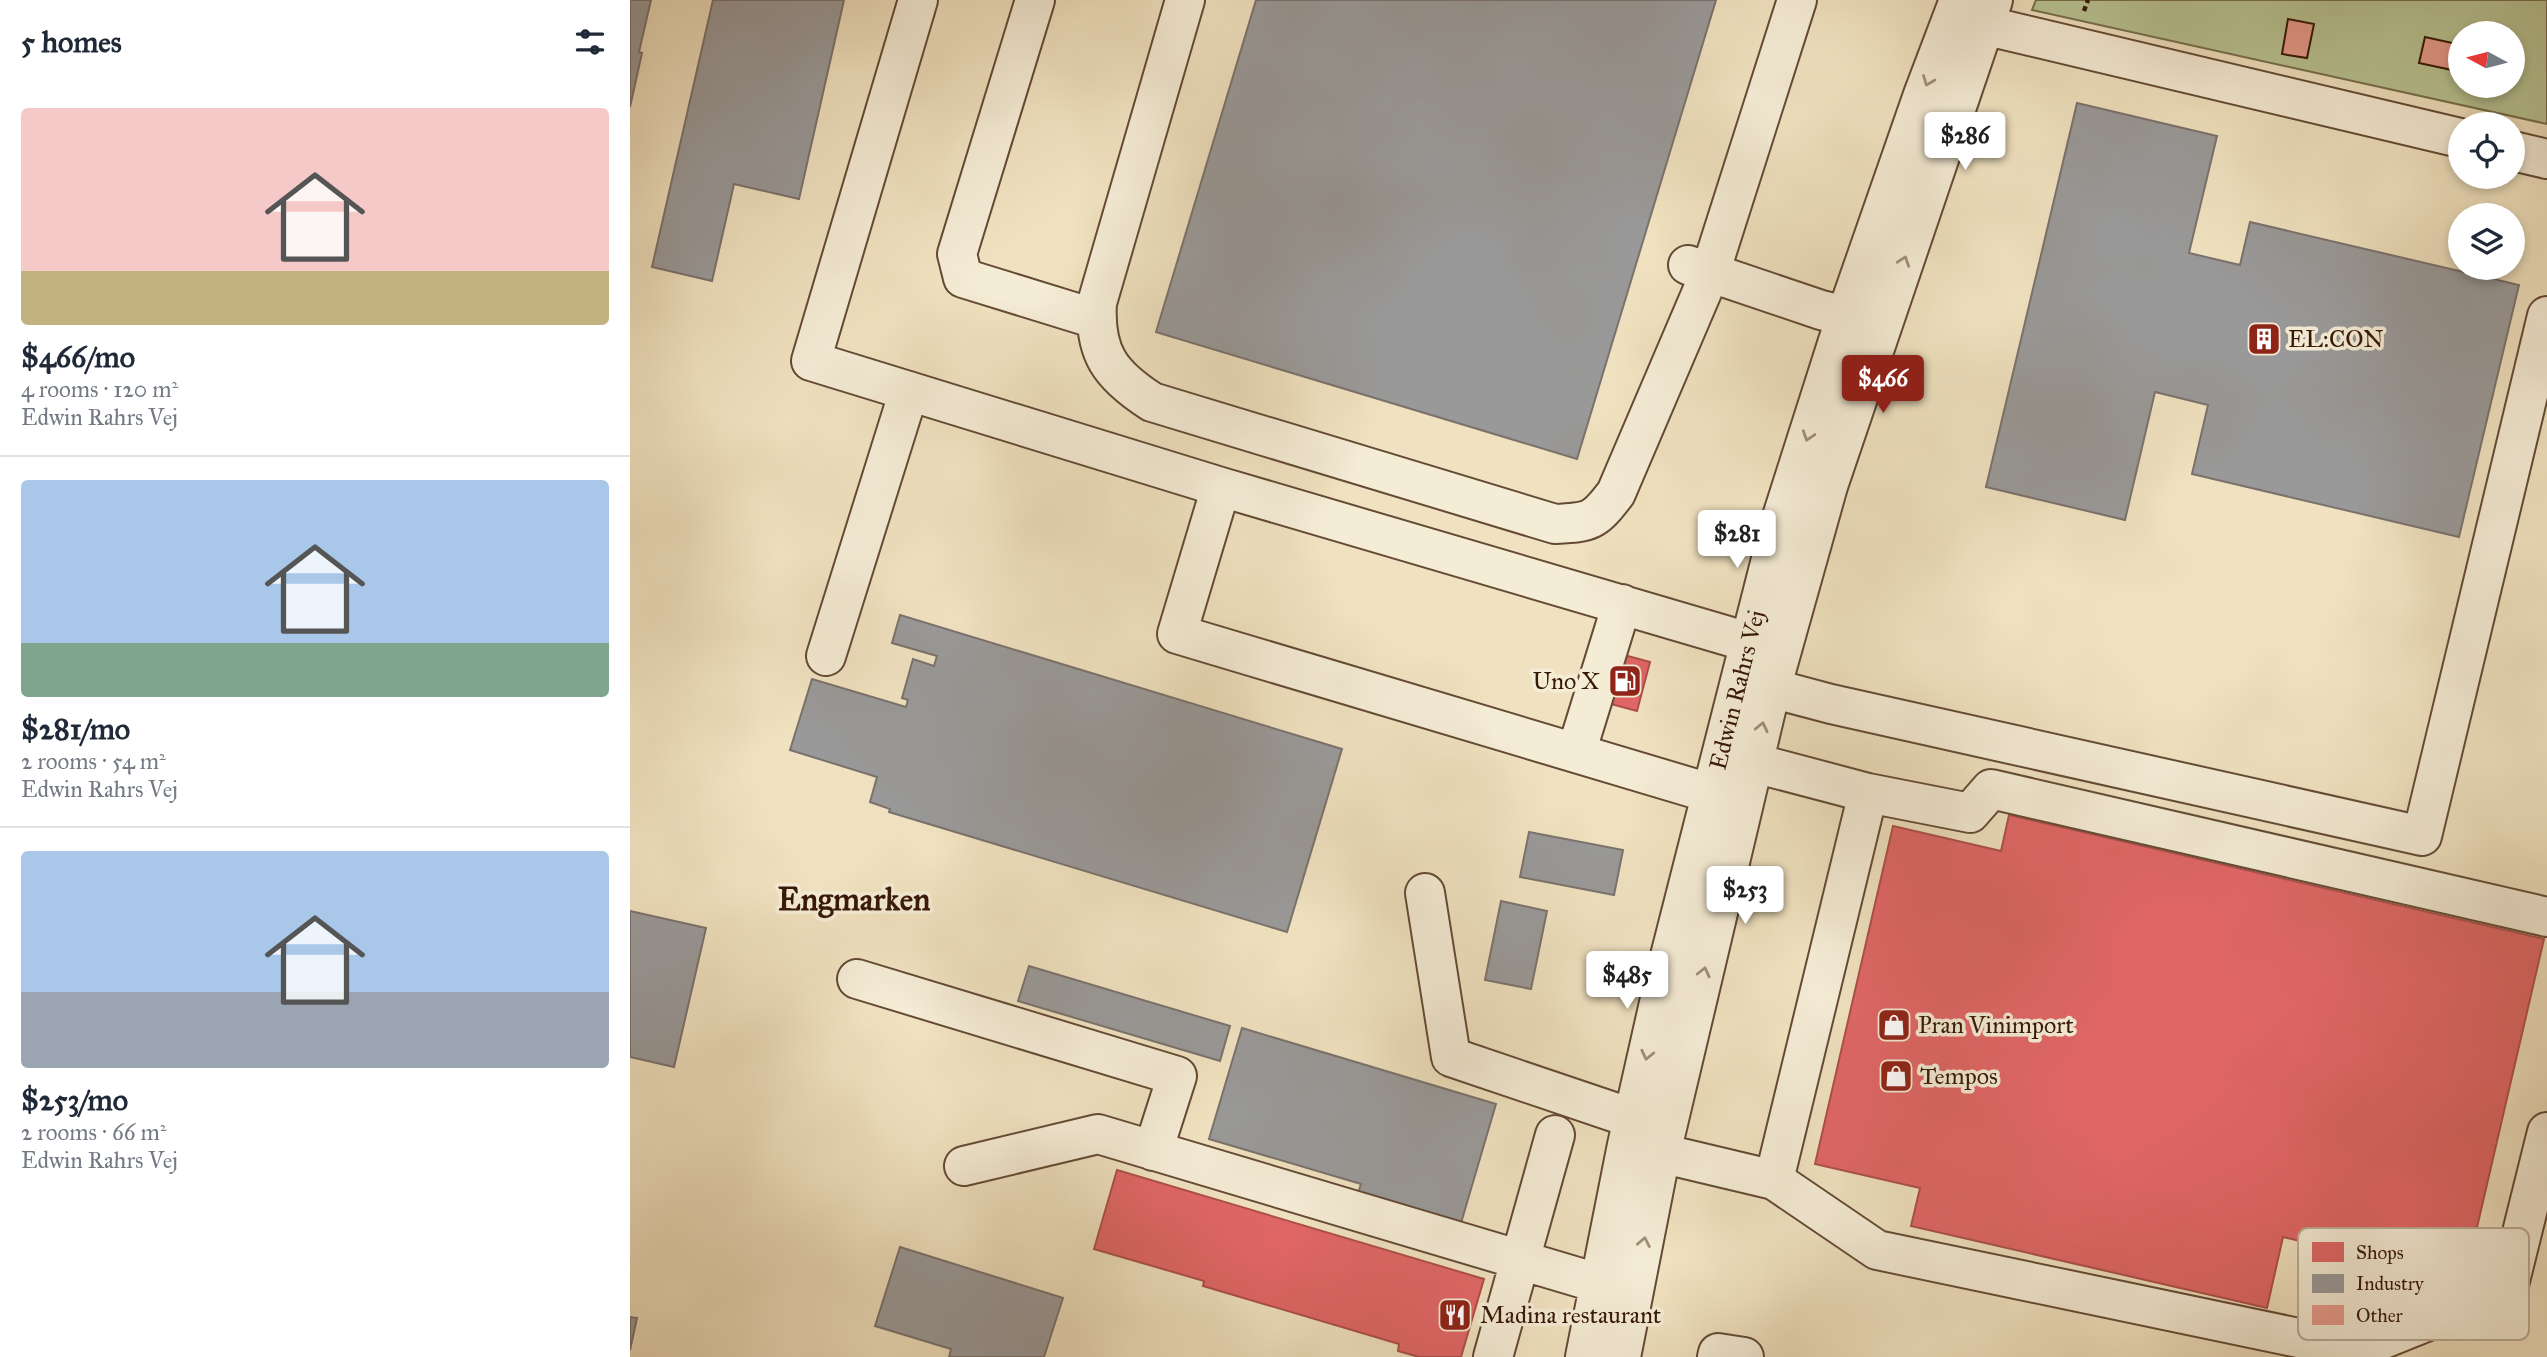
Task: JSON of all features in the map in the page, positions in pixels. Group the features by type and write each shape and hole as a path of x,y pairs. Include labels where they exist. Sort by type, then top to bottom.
{"street":[{"path":"918,0 811,360 1221,487 1765,647"},
{"path":"1035,0 957,254 963,278 1096,319"},
{"path":"1185,0 1097,303 1096,328 1110,366 1128,387 1152,402 1555,524 1588,522 1601,512 1616,493 1797,0"},
{"path":"1972,11 2071,44 2448,135"},
{"name":"Edwin Rahrs Vej","path":"1598,1356 1616,1288 1647,1136 1765,647 1828,486 1864,321 1972,11"},
{"path":"2525,154 2547,159"},
{"path":"1699,269 1864,321"},
{"path":"1755,684 2422,836 2547,316"},
{"path":"826,656 909,391"},
{"path":"1221,487 1177,634 1727,798"},
{"path":"1576,753 1622,604"},
{"path":"1737,759 1868,793 1970,813 1991,789 2547,917"},
{"path":"1774,1180 1868,793"},
{"path":"1425,893 1451,1057 1647,1136 1774,1180 1877,1250 2298,1338"},
{"path":"857,979 1177,1076 1153,1151"},
{"path":"2523,1228 2547,1132"},
{"path":"964,1166 1098,1134 1616,1288"},
{"path":"1493,1357 1555,1135"},
{"path":"2308,1340 2356,1350 2381,1340"},
{"path":"1717,1357 1718,1353 1744,1357"}],"green space":[{"path":"2036,0 2547,0 2547,124 2525,119 2525,112 2493,112 2032,10"}],"building: Shops":[{"name":"Uno X","path":"1613,652 1650,662 1637,711 1600,701"},
{"path":"2009,815 2544,939 2477,1228 2298,1228 2298,1240 2283,1237 2267,1308 1911,1226 1920,1188 1815,1164 1893,826 2001,851"},
{"path":"1117,1170 1484,1279 1461,1357 1419,1357 1398,1351 1399,1344 1203,1286 1204,1281 1094,1249"}],"building: Industry":[{"path":"630,0 651,0 630,107"},
{"path":"713,0 844,0 799,199 734,184 712,281 652,267"},
{"path":"1256,0 1716,0 1577,459 1156,332"},
{"name":"EL:CON","path":"2077,103 2217,136 2189,253 2240,265 2250,222 2448,268 2448,280 2498,280 2519,285 2459,537 2192,474 2208,405 2155,392 2125,520 1986,487"},
{"path":"900,615 1342,749 1287,932 889,812 890,809 870,802 877,777 790,750 812,679 906,707 908,700 902,698 913,659 934,666 937,656 892,643"},
{"path":"1529,832 1623,850 1614,895 1520,877"},
{"path":"1501,901 1547,911 1531,989 1485,980"},
{"path":"630,911 706,928 674,1067 630,1057"},
{"path":"1029,966 1230,1026 1220,1061 1018,1001"},
{"path":"1242,1028 1496,1104 1461,1223 1358,1193 1361,1184 1209,1139"},
{"path":"900,1247 1063,1298 1044,1357 949,1357 951,1349 875,1326"},
{"path":"630,1317 637,1318 630,1350"}],"building: Other":[{"path":"2288,19 2314,24 2307,58 2282,54"},
{"path":"2425,37 2448,42 2448,69 2419,63"}],"place":[{"name":"EL:CON","path":"2264,339"},
{"name":"Uno X","path":"1625,681"},
{"name":"Pran Vinimport","path":"1894,1025"},
{"name":"Tempos","path":"1896,1076"},
{"name":"Madina restaurant","path":"1455,1315"}],"district":[{"name":"Engmarken","path":"854,899"}]}
